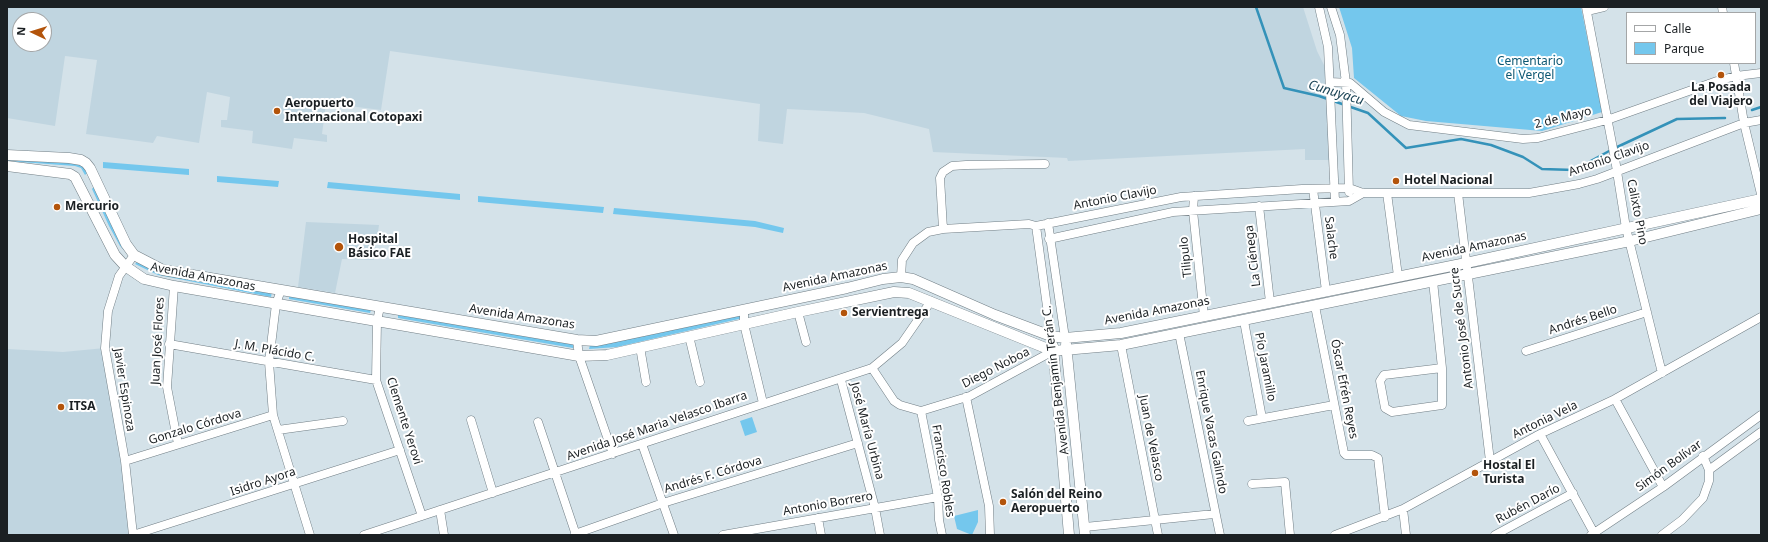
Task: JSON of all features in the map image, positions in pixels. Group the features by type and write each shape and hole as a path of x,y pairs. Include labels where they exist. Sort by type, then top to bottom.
{"main road":[{"path":"7,155 81,160 90,168 126,244 134,255"},
{"name":"Avenida Amazonas","path":"7,166 70,174 75,177 115,255 125,266 144,279 174,286 579,356 607,355 894,292 909,293 932,301 1053,351 1121,345 1630,241 1761,209"},
{"path":"82,189 96,180"},
{"name":"Avenida Amazonas","path":"134,255 163,270 577,340 596,341 883,279 901,277 913,279 995,315 1051,336 1065,338 1121,333 1326,290 1466,263 1761,199"},
{"name":"Avenida Benjamín Terán C.","path":"1051,336 1069,535"},
{"name":"Avenida Benjamín Terán C.","path":"1065,338 1085,531"}],"street":[{"path":"1319,7 1328,47 1335,202"},
{"path":"1331,7 1340,35 1346,83 1349,201"},
{"path":"1586,9 1604,7"},
{"name":"Calixto Pino","path":"1586,9 1611,136 1626,228 1662,373"},
{"path":"1734,64 1744,123 1761,194"},
{"name":"2 de Mayo","path":"1330,82 1352,85 1392,118 1409,125 1523,139 1538,138 1607,120 1736,76 1761,73"},
{"name":"Antonio Clavijo","path":"901,277 902,260 906,251 913,243 928,232 943,229 1029,224 1036,226 1194,196 1335,188 1349,188 1363,193 1529,193 1579,184 1744,123 1761,120"},
{"path":"943,229 940,178 943,172 952,166 1045,164"},
{"name":"Salache","path":"1313,189 1326,290"},
{"name":"Antonio Clavijo","path":"1050,239 1173,212 1349,201 1363,193"},
{"path":"1387,193 1398,276"},
{"name":"Antonio José de Sucre","path":"1458,193 1490,461"},
{"name":"Tilipulo","path":"1194,196 1193,211 1204,316"},
{"name":"La Ciénega","path":"1259,206 1270,302"},
{"name":"Avenida Benjamín Terán C.","path":"1048,223 1065,338"},
{"name":"Avenida Benjamín Terán C.","path":"1036,226 1051,336"},
{"name":"Javier Espinoza","path":"133,535 125,461 104,348 108,311 119,276 134,255"},
{"path":"1433,281 1442,368 1441,405 1392,412 1384,408 1380,381 1384,375 1442,368"},
{"name":"Juan José Flores","path":"174,286 166,387 178,444"},
{"path":"281,290 276,304 269,362 273,415 310,535"},
{"name":"Avenida José Maria Velasco Ibarra","path":"364,535 734,415 763,403 841,380 872,368 902,343 932,301"},
{"name":"Óscar Efrén Reyes","path":"1315,306 1345,454 1372,455 1376,456 1380,461 1385,517"},
{"name":"Clemente Yerovi","path":"380,307 377,321 376,380 422,516"},
{"path":"744,310 744,324 763,403"},
{"path":"798,312 806,342"},
{"name":"Andrés Bello","path":"1526,351 1647,312"},
{"name":"Antonia Vela","path":"1338,534 1403,509 1540,434 1615,399 1761,317"},
{"name":"Pío Jaramillo","path":"1244,321 1262,418"},
{"name":"Enrique Vacas Galindo","path":"1179,333 1214,514 1220,535"},
{"path":"689,336 700,382"},
{"path":"577,340 579,356 613,454"},
{"name":"J. M. Plácido C.","path":"169,344 376,380"},
{"name":"Juan de Velasco","path":"1121,345 1158,535"},
{"path":"640,347 646,382"},
{"name":"Diego Noboa","path":"921,411 966,397 1053,351"},
{"path":"872,368 894,401 900,405 921,411"},
{"name":"José María Urbina","path":"841,380 875,508 880,535"},
{"path":"966,397 989,506 990,535"},
{"path":"1615,399 1663,487"},
{"path":"1248,421 1334,405"},
{"name":"Francisco Robles","path":"921,411 938,497 939,520 942,535"},
{"name":"Gonzalo Córdova","path":"125,461 273,415"},
{"name":"Simón Bolívar","path":"1592,534 1663,487 1703,456 1761,415"},
{"path":"471,420 493,493"},
{"path":"278,430 343,421"},
{"path":"538,422 576,534"},
{"path":"1709,470 1761,432"},
{"path":"1540,434 1573,493 1592,534"},
{"name":"Andrés F. Córdova","path":"576,534 663,503 858,443"},
{"path":"642,444 674,535"},
{"name":"Isidro Ayora","path":"133,535 400,450"},
{"path":"1662,535 1682,520 1703,498 1709,481 1709,470 1703,456"},
{"path":"1252,484 1286,482 1290,535"},
{"name":"Rubén Darío","path":"1495,535 1573,493"},
{"name":"Antonio Borrero","path":"723,535 763,531 818,518 938,497"},
{"path":"1403,509 1406,535"},
{"path":"440,510 444,535"},
{"path":"1085,531 1214,514"},
{"path":"818,518 821,535"}],"shaded area":[{"name":"Aeropuerto Internacional Cotopaxi","path":"7,7 1303,7 1317,51 1324,65 1329,104 1330,160 1305,160 1305,149 1068,161 1067,158 933,152 929,129 864,113 787,109 783,144 758,141 760,104 390,51 381,110 326,103 322,134 327,135 327,142 294,138 292,149 252,143 253,131 221,127 221,120 227,120 230,97 207,92 199,143 157,136 153,143 86,134 97,60 65,56 55,126 7,118"},
{"name":"Hospital Básico FAE","path":"306,222 379,225 374,260 342,259 335,293 298,287"},
{"name":"ITSA","path":"105,348 125,461 131,535 7,535 7,349 63,352"}],"green space":[{"name":"Cementario el Vergel","path":"1339,7 1581,7 1602,112 1542,131 1426,121 1401,116 1354,78 1352,48"},
{"path":"7,157 81,164 88,172 85,175 81,168 75,166 7,161"},
{"path":"103,162 189,169 189,175 103,168"},
{"path":"217,176 279,181 278,187 217,182"},
{"path":"328,182 460,194 460,200 327,188"},
{"path":"95,185 127,253 120,246 109,226 92,189"},
{"path":"478,196 604,207 603,213 478,202"},
{"path":"614,208 755,221 784,228 783,233 755,227 613,214"},
{"path":"138,261 272,292 271,297 158,275 135,264"},
{"path":"289,296 371,310 370,313 289,299"},
{"path":"741,313 743,318 617,347 589,349 590,345 609,343"},
{"path":"398,315 574,343 573,348 398,318"},
{"path":"752,417 757,432 745,436 740,421"},
{"path":"978,510 978,522 972,535 957,529 954,516"}],"waterway":[{"name":"Cunuyacu","path":"1256,7 1284,88 1319,96 1368,113 1406,148 1461,139 1491,145 1523,157 1542,169 1574,170 1611,150"},
{"name":"Cunuyacu","path":"1752,110 1761,107"},
{"name":"Cunuyacu","path":"1615,148 1677,119 1725,118"}],"place":[{"name":"La Posada del Viajero","path":"1721,75"},
{"name":"Aeropuerto Internacional Cotopaxi","path":"277,111"},
{"name":"Hotel Nacional","path":"1396,181"},
{"name":"Mercurio","path":"57,207"},
{"name":"Hospital Básico FAE","path":"339,247"},
{"name":"Servientrega","path":"844,313"},
{"name":"ITSA","path":"61,407"},
{"name":"Hostal El Turista","path":"1475,473"},
{"name":"Salón del Reino Aeropuerto","path":"1003,502"}]}
